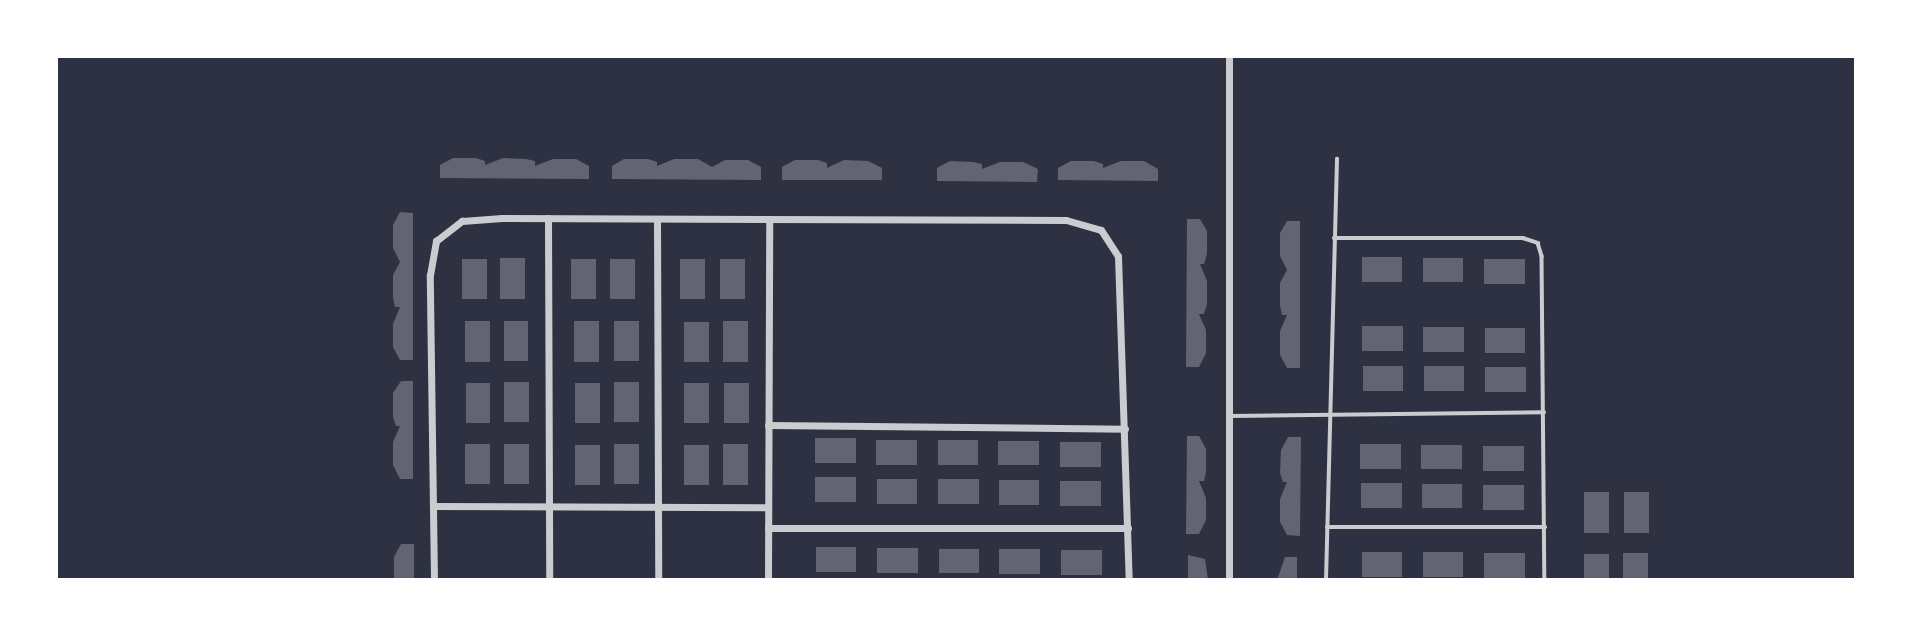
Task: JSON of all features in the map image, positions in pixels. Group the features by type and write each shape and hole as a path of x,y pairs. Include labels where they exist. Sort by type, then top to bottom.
{"street":[{"path":"1229,56 1229,580"},
{"path":"548,218 549,580"},
{"path":"434,580 430,275 436,241 462,221 548,218 1066,220 1101,230 1118,256 1129,580"},
{"path":"657,219 658,580"},
{"path":"768,580 769,220"},
{"path":"768,425 1125,429"},
{"path":"433,506 768,507"},
{"path":"768,528 1128,528"}],"lane":[{"path":"1326,580 1328,414 1337,159"},
{"path":"1334,238 1523,239 1538,243 1542,256 1545,580"},
{"path":"1227,416 1544,412"},
{"path":"1327,527 1545,527"}],"building":[{"path":"453,158 476,158 485,161 485,165 503,158 526,159 535,161 535,166 553,159 576,159 589,166 589,179 440,178 440,165"},
{"path":"624,159 648,159 657,162 657,166 674,159 698,159 712,167 725,160 748,160 761,167 761,180 612,179 612,166"},
{"path":"795,160 818,160 827,163 827,168 844,160 868,161 882,168 882,180 782,180 782,167"},
{"path":"950,161 982,164 982,169 1000,162 1023,162 1038,169 1037,182 937,181 937,168"},
{"path":"1071,161 1094,161 1103,164 1103,168 1121,161 1144,161 1158,169 1158,181 1058,180 1058,168"},
{"path":"400,212 413,213 413,360 400,360 393,347 393,324 400,307 395,307 393,298 393,275 400,262 393,248 393,225"},
{"path":"1187,219 1200,219 1207,231 1207,254 1204,264 1200,264 1207,281 1207,304 1204,314 1199,314 1206,330 1206,353 1199,367 1186,367"},
{"path":"1287,221 1300,221 1300,368 1287,368 1280,355 1280,331 1287,315 1282,315 1280,306 1280,283 1287,270 1280,256 1280,233"},
{"path":"1362,257 1402,257 1402,282 1362,282"},
{"path":"500,258 525,258 525,299 500,299"},
{"path":"1423,258 1463,258 1463,282 1423,282"},
{"path":"462,259 487,259 487,299 462,299"},
{"path":"571,259 596,259 596,299 571,299"},
{"path":"610,259 635,259 635,299 610,299"},
{"path":"680,259 705,259 705,299 680,299"},
{"path":"720,259 745,259 745,299 720,299"},
{"path":"1484,259 1525,259 1525,284 1484,284"},
{"path":"465,321 490,321 490,362 465,362"},
{"path":"504,321 528,321 528,361 504,361"},
{"path":"574,321 599,321 599,362 574,362"},
{"path":"614,321 639,321 639,361 614,361"},
{"path":"723,321 748,321 748,362 723,362"},
{"path":"684,322 709,322 709,362 684,362"},
{"path":"1362,326 1403,326 1403,351 1362,351"},
{"path":"1423,327 1464,327 1464,352 1423,352"},
{"path":"1485,328 1525,328 1525,353 1485,353"},
{"path":"1363,366 1403,366 1403,391 1363,391"},
{"path":"1424,366 1464,366 1464,391 1424,391"},
{"path":"1485,367 1526,367 1526,392 1485,392"},
{"path":"401,381 413,381 413,479 400,479 393,465 393,442 400,426 396,426 393,417 393,393"},
{"path":"504,382 529,382 529,422 504,422"},
{"path":"614,382 639,382 639,422 614,422"},
{"path":"466,383 490,383 490,423 466,423"},
{"path":"575,383 600,383 600,423 575,423"},
{"path":"684,383 709,383 709,423 684,423"},
{"path":"724,383 749,383 749,423 724,423"},
{"path":"1187,436 1199,436 1206,449 1206,472 1204,481 1199,481 1206,498 1206,520 1199,534 1186,534"},
{"path":"1288,437 1301,437 1300,536 1287,535 1280,522 1280,499 1287,482 1283,482 1280,473 1281,450"},
{"path":"815,438 856,438 856,463 815,463"},
{"path":"876,440 917,440 917,465 876,465"},
{"path":"938,440 978,440 978,465 938,465"},
{"path":"998,441 1039,441 1039,465 998,465"},
{"path":"1060,442 1101,442 1101,467 1060,467"},
{"path":"465,444 490,444 490,484 465,484"},
{"path":"504,444 529,444 529,484 504,484"},
{"path":"614,444 639,444 639,484 614,484"},
{"path":"723,444 748,444 748,485 723,485"},
{"path":"1360,444 1401,444 1401,469 1360,469"},
{"path":"575,445 600,445 600,485 575,485"},
{"path":"684,445 709,445 709,485 684,485"},
{"path":"1421,445 1462,445 1462,469 1421,469"},
{"path":"1483,446 1524,446 1524,471 1483,471"},
{"path":"815,477 856,477 856,502 815,502"},
{"path":"877,479 917,479 917,504 877,504"},
{"path":"938,479 979,479 979,504 938,504"},
{"path":"999,480 1039,480 1039,505 999,505"},
{"path":"1060,481 1101,481 1101,506 1060,506"},
{"path":"1361,483 1402,483 1402,508 1361,508"},
{"path":"1422,484 1462,484 1462,508 1422,508"},
{"path":"1483,485 1524,485 1524,510 1483,510"},
{"path":"1584,492 1609,492 1609,533 1584,533"},
{"path":"1624,492 1649,492 1649,533 1624,533"},
{"path":"401,544 414,544 414,580 394,580 394,557"},
{"path":"816,547 856,547 856,572 816,572"},
{"path":"877,548 918,548 918,573 877,573"},
{"path":"939,549 979,549 979,573 939,573"},
{"path":"999,549 1040,549 1040,574 999,574"},
{"path":"1061,550 1102,550 1102,575 1061,575"},
{"path":"1362,552 1402,552 1402,577 1362,577"},
{"path":"1423,552 1463,552 1463,577 1423,577"},
{"path":"1484,553 1525,553 1525,578 1484,578"},
{"path":"1623,553 1648,553 1648,580 1623,580"},
{"path":"1584,554 1609,554 1609,580 1584,580"},
{"path":"1188,555 1205,559 1208,580 1188,580"},
{"path":"1285,557 1297,557 1297,580 1277,580"}]}
